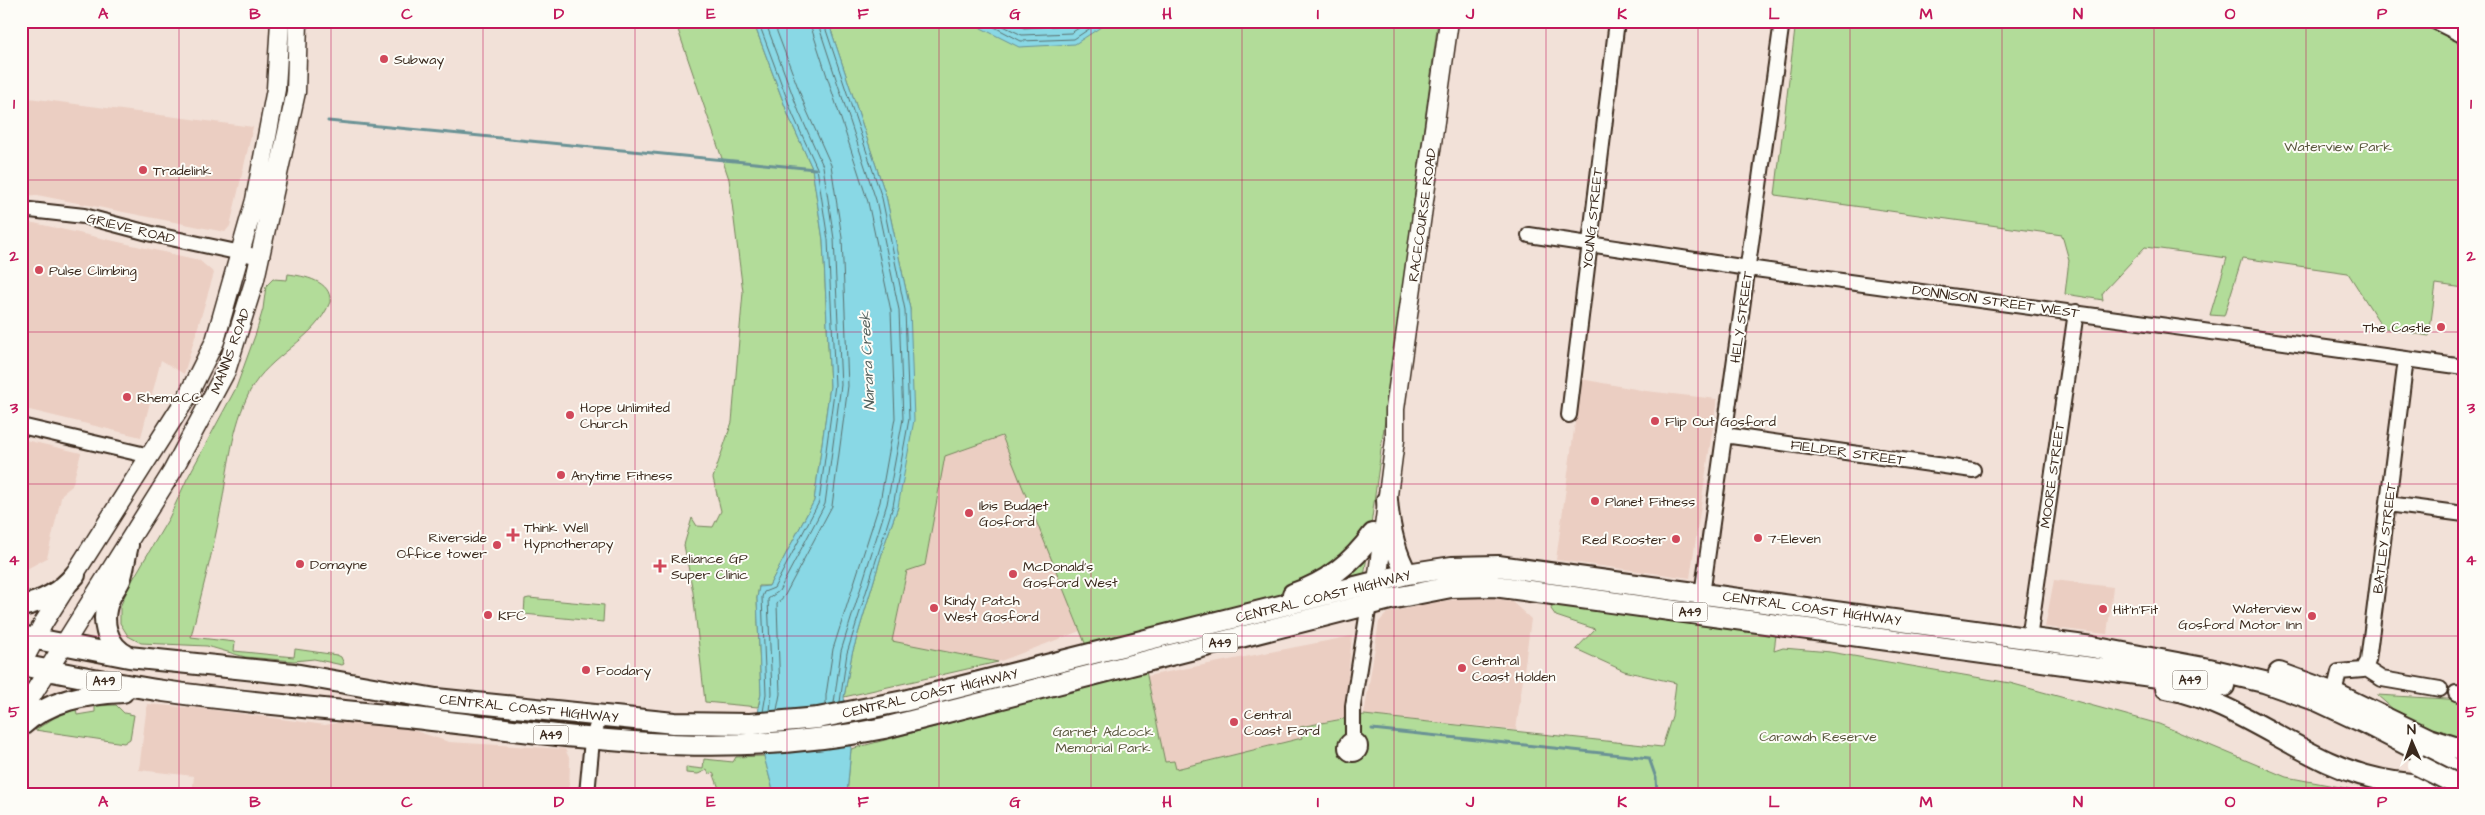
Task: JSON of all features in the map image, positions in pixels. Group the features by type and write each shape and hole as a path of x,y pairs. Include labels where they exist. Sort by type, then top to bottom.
{"highway":[{"path":"1387,500 1389,522 1396,549 1407,574"},
{"path":"1195,628 1303,590 1346,564 1361,550 1373,534"},
{"path":"128,545 120,579 110,598 105,618 111,641 118,650 129,657"},
{"name":"CENTRAL COAST HIGHWAY","path":"21,665 160,691 592,740 683,746 757,744 860,732 1371,590 1407,574 1452,567 1498,566 2092,647 2168,660 2264,682 2318,701 2367,724 2464,788"},
{"path":"21,606 48,597 62,589 75,575"},
{"name":"CENTRAL COAST HIGHWAY","path":"28,638 129,657 303,676 436,699 679,723 750,724 794,721 856,711 1195,628 1371,590 1494,586 2206,682 2252,693 2336,723 2420,759 2464,774"},
{"path":"2092,647 2220,660 2278,673 2334,693 2429,739 2464,750"},
{"path":"2012,657 2192,694 2223,706 2329,763 2364,775 2416,784 2464,783"},
{"path":"21,726 40,712 73,698 92,694 160,691"}],"main road":[{"name":"MANNS ROAD","path":"21,665 28,638 75,575 188,397 215,341 255,200 276,89 280,21"},
{"name":"MANNS ROAD","path":"21,713 128,545 218,390 242,323 260,257 296,92 298,21"},
{"name":"RACECOURSE ROAD","path":"1371,590 1396,440 1395,409 1449,21"},
{"path":"150,456 163,455 172,449 218,390"},
{"name":"RACECOURSE ROAD","path":"1371,590 1373,534 1385,440 1395,409"}],"street":[{"name":"YOUNG STREET","path":"1569,415 1617,21"},
{"name":"HELY STREET","path":"1699,613 1782,21"},
{"path":"2434,21 2464,36"},
{"name":"GRIEVE ROAD","path":"21,209 84,216 240,254 260,257"},
{"name":"DONNISON STREET WEST","path":"1529,235 1748,268 2464,367"},
{"name":"MOORE STREET","path":"2029,638 2076,312"},
{"name":"BATLEY STREET","path":"2365,668 2368,660 2380,578 2406,359"},
{"path":"21,426 150,456"},
{"name":"FIELDER STREET","path":"1724,435 1972,470"},
{"path":"2388,504 2464,514"},
{"path":"1353,741 1353,706 1371,590"},
{"path":"2334,693 2339,672 2355,672 2365,668 2382,679 2440,689"},
{"path":"587,794 592,740 600,716"}],"shaded area":[{"path":"21,97 253,127 230,226 225,232 37,195 21,196"},
{"path":"34,223 199,260 214,273 184,374 161,360 141,437 21,408 21,224"},
{"path":"1581,379 1646,391 1717,399 1690,578 1556,560"},
{"path":"1003,436 1080,631 998,662 892,642 907,571 925,565 945,455"},
{"path":"21,439 81,453 72,486 62,494 47,558 21,572"},
{"path":"2054,580 2113,587 2107,634 2045,627"},
{"path":"1481,596 1511,601 1531,619 1516,730 1364,715 1379,622 1387,613 1435,602"},
{"path":"1352,636 1344,718 1300,727 1302,738 1176,769 1174,761 1165,763 1147,676"},
{"path":"147,704 207,709 325,725 341,722 407,728 449,742 565,749 570,760 569,794 192,794 194,776 139,770"}],"green space":[{"path":"675,21 753,21 789,117 812,168 823,240 830,386 814,501 769,586 759,586 757,598 761,694 758,707 705,702 693,592 684,545 692,518 697,526 713,527 721,511 713,478 732,422 743,292 729,179"},
{"path":"828,21 1438,21 1364,578 1089,653 1002,436 945,456 925,565 907,571 892,641 998,662 844,697 852,654 886,540 898,507 910,309 886,196"},
{"name":"Waterview Park","path":"1796,21 2464,21 2464,288 2436,284 2429,336 2383,328 2348,273 2242,258 2224,316 2210,315 2227,258 2145,247 2105,290 2102,294 2103,300 2065,294 2069,260 2062,235 1775,195"},
{"path":"288,274 309,278 322,284 327,289 330,302 314,327 258,378 244,405 231,448 221,508 191,637 235,642 234,651 294,657 295,649 337,655 341,657 344,664 314,659 294,661 245,657 207,646 141,643 128,636 120,623 120,607 129,586 169,518 187,479 236,388 256,333 263,309 266,286 273,279 287,280"},
{"path":"525,599 604,605 603,622 524,614"},
{"path":"1552,600 1776,635 1774,651 1783,648 1830,652 2010,683 2159,724 2286,777 2377,794 847,794 851,749 1146,671 1165,762 1174,761 1176,769 1302,738 1300,727 1364,715 1662,747 1672,716 1676,683 1624,671 1576,649 1595,629 1556,616 1551,609"},
{"path":"2377,695 2464,700 2464,745 2419,732"},
{"path":"116,705 124,713 134,715 130,739 124,743 35,730 54,718 76,709 77,715 95,712 95,706"},
{"path":"764,756 774,794 721,794 713,772 709,774 707,770 698,774 686,773 686,767 703,769 704,759 733,762 736,757"}],"water":[{"name":"Narara Creek","path":"753,21 828,21 886,196 910,309 914,420 898,507 886,540 852,654 844,697 851,749 847,794 774,794 759,732 761,694 757,598 759,587 769,586 814,501 830,386 823,240 812,168 789,117"},
{"path":"977,21 1110,21 1075,44 1019,47 981,28"}],"waterway":[{"path":"328,121 815,169"},
{"path":"1372,729 1649,758 1656,778 1657,794"}],"place":[{"name":"Subway","path":"384,59"},
{"name":"Tradelink","path":"143,170"},
{"name":"Pulse Climbing","path":"39,270"},
{"name":"The Castle","path":"2441,327"},
{"name":"Rhema.CC","path":"127,397"},
{"name":"Hope Unlimited Church","path":"570,415"},
{"name":"Flip Out Gosford","path":"1655,421"},
{"name":"Anytime Fitness","path":"561,475"},
{"name":"Planet Fitness","path":"1595,501"},
{"name":"Ibis Budget Gosford","path":"969,513"},
{"name":"Think Well Hypnotherapy","path":"513,535"},
{"name":"7-Eleven","path":"1758,538"},
{"name":"Red Rooster","path":"1676,539"},
{"name":"Riverside Office tower","path":"497,545"},
{"name":"Domayne","path":"300,564"},
{"name":"Reliance GP Super Clinic","path":"660,566"},
{"name":"McDonald's Gosford West","path":"1013,574"},
{"name":"Kindy Patch West Gosford","path":"934,608"},
{"name":"Hit'n'Fit","path":"2103,609"},
{"name":"KFC","path":"488,615"},
{"name":"Waterview Gosford Motor Inn","path":"2312,616"},
{"name":"Central Coast Holden","path":"1462,668"},
{"name":"Foodary","path":"586,670"},
{"name":"Central Coast Ford","path":"1234,722"}],"park label":[{"name":"Carawah Reserve","path":"1818,736"},
{"name":"Garnet Adcock Memorial Park","path":"1103,740"}]}
